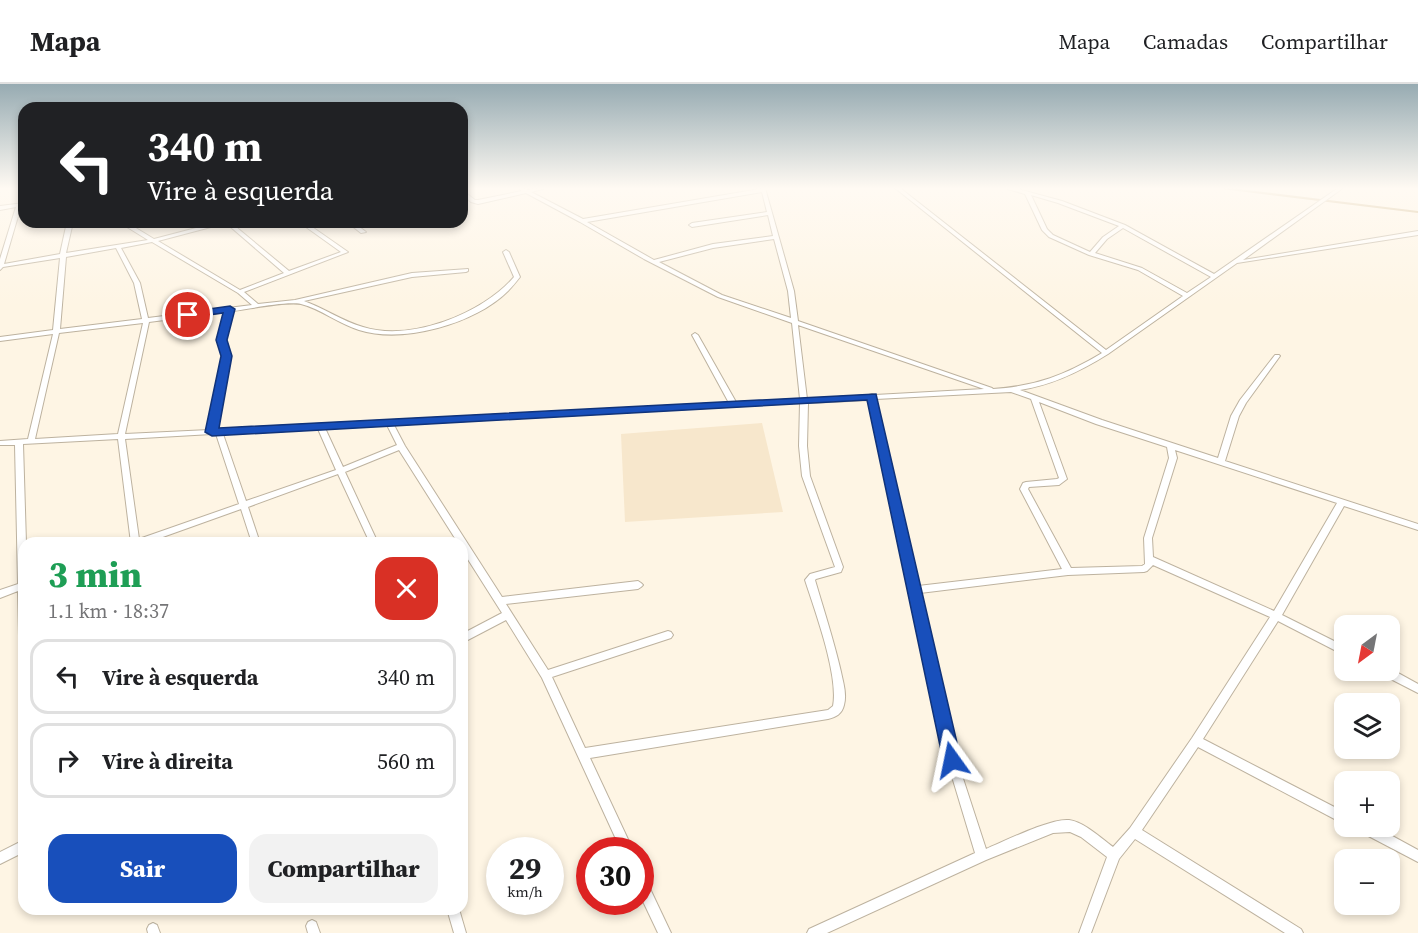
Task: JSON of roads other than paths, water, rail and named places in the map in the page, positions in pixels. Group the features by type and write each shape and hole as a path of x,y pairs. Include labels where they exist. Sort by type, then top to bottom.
{"street":[{"path":"0,267 14,228"},
{"path":"31,441 56,334 63,255 69,228"},
{"path":"133,228 240,292 257,306"},
{"path":"188,228 191,231"},
{"path":"0,267 156,240 203,228"},
{"path":"233,228 290,274"},
{"path":"240,292 346,251 311,228"},
{"path":"358,228 363,232"},
{"path":"594,228 720,296 995,391"},
{"path":"582,754 825,715 836,711 839,707 834,663 810,580 813,576 838,570 839,567 806,476 803,446 804,400 791,291 773,228"},
{"path":"947,228 1106,353"},
{"path":"1045,228 1051,236 1091,254 1140,269 1188,296"},
{"path":"1091,254 1105,238 1121,228"},
{"path":"1126,228 1215,277"},
{"path":"0,443 1013,390 1042,385 1067,376 1106,353 1285,228"},
{"path":"1234,263 1418,233"},
{"path":"654,262 712,246 775,237"},
{"path":"117,246 137,283 146,321 121,436 135,537"},
{"path":"291,302 305,304 373,332 423,328 474,312 490,303 507,288 517,277 506,252"},
{"path":"0,339 56,334 291,302 412,275 466,270"},
{"path":"230,309 222,340 226,356 215,432 254,537"},
{"path":"695,335 733,404"},
{"path":"1221,461 1239,409 1277,356"},
{"path":"1013,390 1418,527"},
{"path":"872,396 952,760 982,856"},
{"path":"1034,398 1063,479 1059,482 1026,485 1024,489 1068,572"},
{"path":"390,422 401,446 459,537"},
{"path":"320,426 371,537"},
{"path":"19,442 22,537"},
{"path":"914,590 1068,572 1137,571 1149,565 1148,538 1173,458 1170,445"},
{"path":"153,537 340,471 401,446"},
{"path":"1085,933 1114,855 1134,832 1196,741 1276,616 1342,502"},
{"path":"468,551 546,675 621,837"},
{"path":"1149,559 1276,616 1334,646"},
{"path":"500,601 638,585"},
{"path":"0,594 18,588"},
{"path":"468,636 508,614"},
{"path":"546,675 668,635"},
{"path":"1400,679 1418,688"},
{"path":"1196,741 1334,813"},
{"path":"813,933 982,856 1053,827 1070,826 1084,833 1114,855"},
{"path":"1134,832 1296,933"},
{"path":"1382,837 1418,856"},
{"path":"0,858 18,849"},
{"path":"654,910 665,933"},
{"path":"455,915 460,933"}]}
